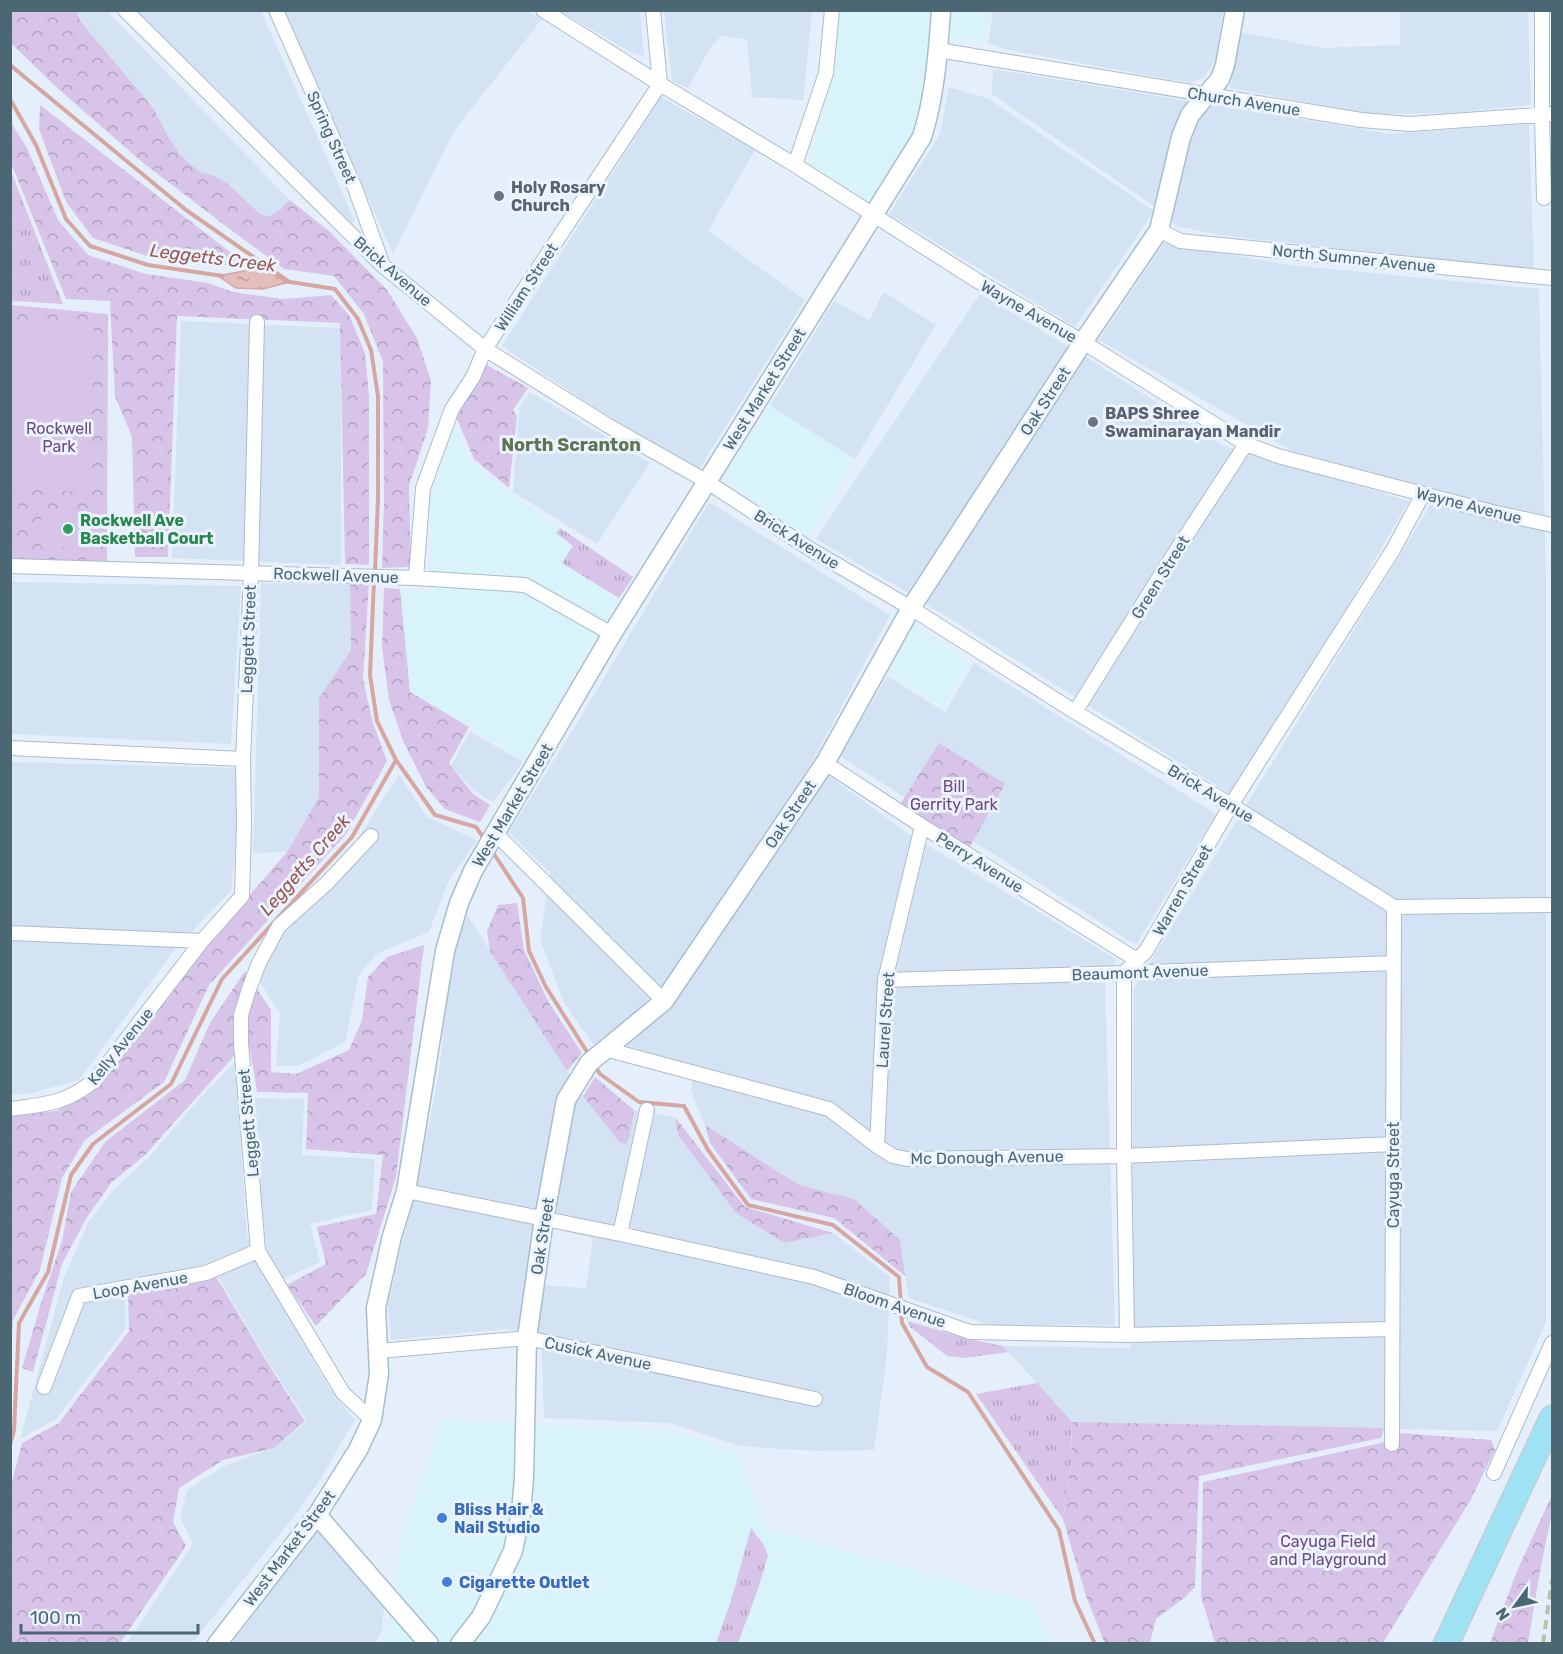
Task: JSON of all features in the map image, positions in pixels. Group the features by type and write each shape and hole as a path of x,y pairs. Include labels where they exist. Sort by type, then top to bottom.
{"highway":[{"path":"1446,1644 1552,1418"},
{"path":"1464,1644 1552,1454"}],"street":[{"name":"Brick Avenue","path":"125,10 382,265 485,349 607,425 706,481 810,549 911,608 1075,712 1231,805 1394,907"},
{"name":"Spring Street","path":"276,10 355,188 382,265"},
{"name":"Wayne Avenue","path":"543,10 795,165 976,280 1083,342 1246,444 1278,456 1552,525"},
{"path":"653,10 660,84"},
{"path":"795,165 826,73 832,10"},
{"name":"West Market Street","path":"217,1644 317,1515 358,1450 372,1419 379,1374 376,1308 392,1236 406,1191 445,951 459,903 473,871 612,634 922,137 931,109 941,10"},
{"name":"Oak Street","path":"460,1644 481,1617 513,1551 521,1512 524,1478 527,1338 544,1219 566,1100 589,1063 664,1001 825,763 911,608 1083,342 1159,230 1181,137 1190,115 1220,79 1225,65 1235,10"},
{"path":"1542,10 1547,115 1544,198"},
{"name":"Church Avenue","path":"938,50 1361,120 1410,124 1547,115"},
{"name":"William Street","path":"416,578 423,488 452,409 473,376 485,349 660,84"},
{"name":"North Sumner Avenue","path":"1159,230 1180,241 1552,278"},
{"name":"Leggett Street","path":"202,941 242,896 243,759 251,573 257,322"},
{"name":"Green Street","path":"1075,712 1246,444"},
{"name":"Warren Street","path":"1124,973 1146,951 1231,805 1393,550 1423,494"},
{"name":"Rockwell Avenue","path":"10,566 416,578 525,585 612,634"},
{"path":"10,748 243,759"},
{"name":"Perry Avenue","path":"825,763 1137,960"},
{"name":"Laurel Street","path":"877,1146 885,980 922,826"},
{"path":"495,833 664,1001"},
{"name":"Leggett Street","path":"371,836 327,883 279,926 259,963 241,1015 258,1251 343,1393 372,1419"},
{"path":"1394,907 1552,905"},
{"name":"Cayuga Street","path":"1392,1444 1394,907"},
{"path":"10,933 202,941"},
{"name":"Kelly Avenue","path":"10,1109 64,1100 96,1079 202,941"},
{"name":"Beaumont Avenue","path":"885,980 1394,963"},
{"path":"1124,973 1127,1335"},
{"name":"Mc Donough Avenue","path":"605,1049 829,1109 877,1146 893,1156 907,1159 1124,1156 1393,1144"},
{"path":"620,1234 647,1110"},
{"name":"Bloom Avenue","path":"406,1191 620,1234 814,1277 970,1332 1127,1335 1392,1329"},
{"name":"Loop Avenue","path":"44,1386 79,1296 206,1273 258,1251"},
{"name":"Cusick Avenue","path":"379,1351 527,1338 815,1399"},
{"path":"1494,1473 1552,1343"},
{"path":"317,1515 429,1644"}],"shaded area":[{"path":"993,10 1223,11 1215,60 1205,77 1190,83 1008,50 988,43"},
{"path":"77,11 107,11 290,200 268,217 259,213 226,182 200,172 181,156 154,109 80,21"},
{"path":"135,11 261,11 355,221 349,225"},
{"path":"284,11 526,11 542,19 454,131 393,254"},
{"path":"560,11 640,11 644,56 632,53"},
{"path":"664,11 812,11 803,100 752,97 747,39 721,36 710,48 688,88 672,81"},
{"path":"837,11 929,11 925,83 917,126 868,202 809,165 837,58"},
{"path":"948,11 990,11 985,42 946,38"},
{"path":"1400,11 1528,11 1531,105 1451,113 1368,114 1230,88 1240,32 1323,48 1400,45"},
{"path":"993,69 1390,134 1529,124 1534,270 1219,235 1177,226 1152,205 992,94"},
{"path":"949,87 989,99 1154,211 1075,327 889,214 940,134"},
{"path":"661,97 755,150 708,231 805,300 699,469 592,406 502,346"},
{"path":"1164,243 1289,265 1539,289 1546,578 1546,1322 1497,1431 1072,1422 1003,1346 1131,1348 1134,988 1428,509 1434,489 1292,451 1099,340"},
{"path":"884,292 936,325 855,459 770,406 834,301 869,320"},
{"path":"980,294 1086,357 1224,446 1409,501 1236,798 930,606 816,539"},
{"path":"181,321 341,328 341,565 172,558"},
{"path":"530,392 650,463 597,544 513,492 518,409"},
{"path":"770,406 855,459 808,537 721,478"},
{"path":"455,423 470,460 516,498 560,528 556,533 573,545 563,564 619,599 524,760 410,692 400,589 430,592 431,494"},
{"path":"709,502 890,615 810,766 665,986 595,1047 563,1001 540,939 550,873 509,832 576,725"},
{"path":"11,582 241,586 231,744 11,734"},
{"path":"261,583 350,584 351,650 319,698 319,797 287,852 253,853"},
{"path":"914,623 969,662 943,708 890,671"},
{"path":"974,663 1216,814 1136,945 840,756 887,676 945,712"},
{"path":"470,731 523,762 493,802 475,791 451,766"},
{"path":"11,762 243,768 231,891 176,948 79,1080 32,1093 11,1095"},
{"path":"825,773 904,831 1116,959 1105,983 1115,1325 990,1325 909,1298 899,1240 854,1199 799,1185 705,1125 691,1091 695,1067 624,1045"},
{"path":"399,774 427,817 477,840 449,880 429,932 378,953 359,974 345,1042 298,1066 276,1066 280,1013 249,966 354,845"},
{"path":"466,913 583,1096 620,1143 630,1136 634,1110 675,1117 678,1135 736,1213 784,1243 833,1233 890,1277 887,1355 874,1450 817,1451 740,1446 670,1423 544,1418 541,1334 507,1329 391,1340 388,1306 418,1182 439,1071 452,957","holes":["551,1228 593,1238 586,1288 543,1285"]},
{"path":"235,1062 247,1236 258,1261 329,1388 355,1420 318,1483 296,1514 192,1643 127,1643 193,1544 180,1517 187,1490 226,1465 274,1448 307,1421 269,1363 211,1265 125,1281 125,1330 56,1419 20,1439 64,1278 88,1223 114,1189 149,1157"},
{"path":"255,1098 304,1099 302,1155 375,1159 372,1210 310,1224 320,1262 283,1279 267,1251"},
{"path":"442,1420 671,1430 736,1452 766,1529 1032,1603 1052,1643 738,1643 768,1556 763,1544 751,1529 731,1601 716,1643 381,1644 387,1631 402,1538"},
{"path":"317,1531 384,1607 382,1630 375,1643 232,1643"}],"green space":[{"path":"10,11 77,11 80,21 154,109 181,156 200,172 226,182 259,213 268,217 290,200 330,232 387,290 417,338 431,381 428,428 409,486 411,567 382,568 383,362 364,314 334,276 284,269 142,162 55,86 11,43"},
{"path":"40,105 243,262 215,267 150,257 93,238 66,202 39,129"},
{"path":"10,121 27,148 58,220 88,255 146,274 208,283 233,292 284,299 331,295 349,315 365,353 369,396 369,565 345,564 340,323 177,316 168,557 135,557 132,437 115,396 110,301 66,299 11,163"},
{"path":"10,172 63,304 14,301 11,303"},
{"name":"Rockwell Park","path":"12,305 108,314 107,561 11,561"},
{"path":"61,322 94,327 90,492 11,489 11,331 28,324"},
{"path":"485,364 528,388 513,410 517,416 509,488 474,459 456,417"},
{"name":"Rockwell Ave Basketball Court","path":"41,508 96,510 95,549 41,547"},
{"path":"560,528 633,577 619,598 562,563 573,546 556,533"},
{"path":"369,582 363,679 372,720 387,761 346,834 209,985 164,1082 85,1140 62,1178 40,1270 13,1320 11,1345 11,1115 56,1111 94,1090 221,928 287,852 319,797 319,698 351,650 350,584"},
{"path":"384,588 400,589 410,692 469,727 449,763 473,794 490,805 480,822 445,809 426,787 404,743 389,700 382,647"},
{"name":"Bill Gerrity Park","path":"939,743 1005,784 969,848 901,803"},
{"path":"517,903 524,950 549,1003 582,1053 567,1071 490,951 487,931 498,905"},
{"path":"424,945 396,1177 366,1274 316,1326 287,1285 326,1264 317,1227 376,1214 383,1155 306,1149 308,1093 257,1092 250,1049 234,1056 145,1155 111,1183 86,1219 62,1264 33,1372 22,1368 62,1241 71,1192 105,1142 185,1080 210,1023 245,971 271,1010 271,1072 296,1074 349,1050 362,1020 368,977 387,957"},
{"path":"595,1077 634,1110 630,1136 626,1144 620,1143 583,1096"},
{"path":"675,1117 745,1207 833,1233 784,1243 736,1213 678,1135"},
{"path":"705,1125 799,1185 854,1199 900,1240 905,1276 834,1218 751,1199 710,1143"},
{"path":"215,1275 305,1421 274,1448 223,1460 179,1488 173,1522 186,1546 120,1643 11,1644 11,1485 22,1443 59,1423 129,1331 128,1292"},
{"path":"908,1321 968,1339 1003,1346 1008,1352 965,1358 947,1356 909,1326"},
{"path":"1037,1383 1072,1422 1071,1462 1063,1519 976,1394"},
{"path":"1072,1422 1384,1428 1381,1438 1199,1476 1195,1587 1156,1619 1150,1643 1105,1644 1086,1596 1063,1519 1071,1462"},
{"name":"Cayuga Field and Playground","path":"1400,1433 1491,1440 1495,1450 1471,1499 1383,1643 1215,1643 1201,1596 1203,1482 1381,1443"},
{"path":"1552,1495 1552,1513 1528,1643 1490,1643 1517,1571"},
{"path":"751,1528 768,1555 758,1589 738,1643 716,1643 731,1601"}],"water":[{"path":"260,268 289,282 263,289 236,288 218,276"}],"waterway":[{"name":"Leggetts Creek","path":"10,65 186,210 288,281"},
{"name":"Leggetts Creek","path":"10,99 36,145 66,219 90,246 148,265 223,276"},
{"name":"Leggetts Creek","path":"284,281 335,289 358,319 371,350 378,396 375,573"},
{"name":"Leggetts Creek","path":"374,580 370,675 377,721 396,760 435,815 476,827 485,840"},
{"name":"Leggetts Creek","path":"10,1445 14,1430 19,1323 48,1272 71,1175 93,1144 171,1084 222,979 352,837 396,760"},
{"path":"492,851 523,898 529,951 546,987 589,1055"},
{"path":"594,1064 600,1074 639,1102 684,1106 708,1150 748,1205 833,1225 899,1277 901,1305"},
{"path":"901,1312 902,1323 927,1367 968,1392 1059,1530 1075,1601 1095,1644"}],"railway":[{"path":"1543,1644 1552,1580"}],"place":[{"name":"Holy Rosary Church","path":"499,196"},
{"name":"BAPS Shree Swaminarayan Mandir","path":"1093,422"},
{"name":"Rockwell Ave Basketball Court","path":"68,529"},
{"name":"Bliss Hair & Nail Studio","path":"442,1518"},
{"name":"Cigarette Outlet","path":"447,1582"}],"district":[{"name":"North Scranton","path":"571,445"}]}
